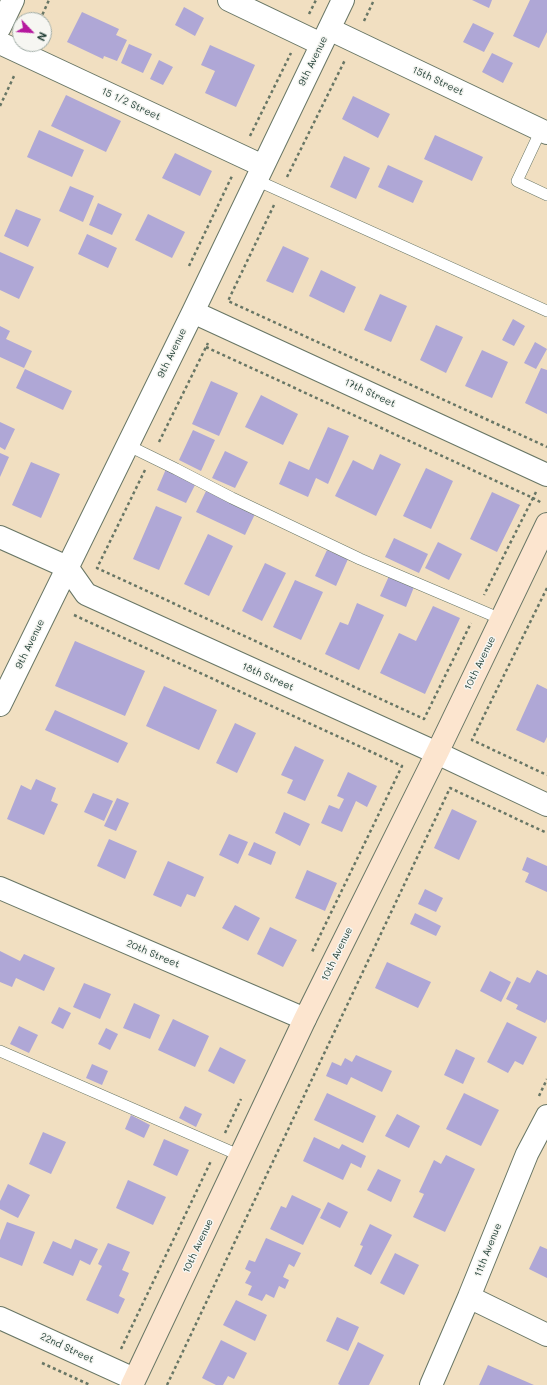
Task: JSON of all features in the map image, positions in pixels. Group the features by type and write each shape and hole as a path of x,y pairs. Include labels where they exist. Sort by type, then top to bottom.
{"street":[{"path":"0,27 13,0"},
{"name":"15th Street","path":"229,0 325,36 354,41 544,131"},
{"name":"9th Avenue","path":"0,705 193,312 343,0"},
{"name":"15 1/2 Street","path":"0,43 259,173"},
{"name":"17th Street","path":"193,312 547,475"},
{"name":"10th Avenue","path":"133,1382 305,1020 437,753 547,524"},
{"path":"0,537 67,567"},
{"name":"18th Street","path":"67,567 86,594 437,753 547,805"},
{"name":"20th Street","path":"0,888 305,1020"},
{"name":"11th Avenue","path":"431,1385 469,1297 527,1154 547,1116"},
{"path":"469,1297 547,1335"},
{"name":"22nd Street","path":"0,1318 133,1382"}],"lane":[{"path":"544,131 517,181 547,195"},
{"path":"259,173 281,191 547,311"},
{"path":"127,446 360,559 501,619"},
{"path":"0,1051 241,1156"}],"path":[{"path":"44,12 49,0"},
{"path":"307,18 316,0"},
{"path":"374,0 228,301 547,447"},
{"path":"250,138 292,50"},
{"path":"0,106 17,70"},
{"path":"189,266 233,172"},
{"path":"547,588 472,740 547,775"},
{"path":"74,615 407,769"},
{"path":"312,953 404,763"},
{"path":"167,1385 450,788 547,832"},
{"path":"119,1352 243,1096"},
{"path":"41,1363 90,1385"}],"building":[{"path":"472,0 492,0 489,8"},
{"path":"530,0 547,0 547,32 539,48 513,36"},
{"path":"184,7 204,18 195,36 175,25"},
{"path":"82,12 119,29 116,35 127,40 117,61 104,56 103,59 67,42"},
{"path":"473,23 494,33 484,52 463,42"},
{"path":"129,44 152,54 143,73 121,63"},
{"path":"210,45 255,65 236,107 205,93 215,71 201,65"},
{"path":"492,53 513,63 503,83 482,72"},
{"path":"159,60 173,67 163,85 150,79"},
{"path":"66,95 121,121 106,152 51,126"},
{"path":"353,96 390,114 378,138 342,119"},
{"path":"39,130 84,150 72,177 27,157"},
{"path":"435,135 483,157 472,181 424,159"},
{"path":"175,153 212,171 200,196 162,178"},
{"path":"344,156 370,168 356,199 330,187"},
{"path":"388,165 423,181 413,203 378,187"},
{"path":"70,186 94,196 83,222 59,211"},
{"path":"98,203 122,214 112,235 89,225"},
{"path":"16,209 41,219 28,247 4,236"},
{"path":"148,214 185,232 172,258 135,240"},
{"path":"87,234 117,248 108,268 78,254"},
{"path":"283,246 309,258 293,293 266,281"},
{"path":"0,252 34,267 19,299 0,290"},
{"path":"321,270 356,287 344,313 309,296"},
{"path":"380,294 407,306 391,342 364,330"},
{"path":"513,319 525,326 514,346 502,340"},
{"path":"436,325 463,337 446,373 420,360"},
{"path":"0,326 10,331 6,339 32,351 24,368 0,357"},
{"path":"535,342 547,349 536,369 524,363"},
{"path":"482,350 508,362 492,398 465,386"},
{"path":"541,368 547,370 547,414 525,403"},
{"path":"25,369 72,391 63,410 16,388"},
{"path":"211,381 238,393 219,436 192,424"},
{"path":"261,395 298,414 283,445 245,427"},
{"path":"0,422 15,429 5,450 0,447"},
{"path":"328,427 349,436 328,484 316,478 308,497 279,484 289,461 309,470"},
{"path":"193,430 215,440 201,471 179,460"},
{"path":"225,451 248,462 235,488 212,478"},
{"path":"0,453 9,457 0,477"},
{"path":"380,454 401,464 376,516 335,496 353,460 373,470"},
{"path":"31,462 60,474 41,518 12,505"},
{"path":"426,468 453,481 431,529 403,516"},
{"path":"166,469 196,483 186,503 157,490"},
{"path":"206,491 255,514 245,535 196,512"},
{"path":"492,492 520,505 497,552 470,539"},
{"path":"156,506 182,517 159,570 133,559"},
{"path":"208,534 233,546 209,596 184,584"},
{"path":"394,538 428,554 419,573 385,557"},
{"path":"438,542 462,554 449,580 425,568"},
{"path":"327,550 348,559 336,586 315,576"},
{"path":"265,563 286,573 262,621 242,611"},
{"path":"389,576 414,587 406,607 380,596"},
{"path":"295,580 323,592 301,640 273,627"},
{"path":"357,603 384,615 359,670 325,654 340,622 348,625"},
{"path":"433,606 460,618 425,694 380,673 399,633 416,641"},
{"path":"75,641 145,671 125,716 55,686"},
{"path":"537,684 547,689 547,737 544,743 516,730"},
{"path":"164,686 217,710 199,750 146,726"},
{"path":"55,710 128,743 118,763 45,730"},
{"path":"235,723 256,733 237,773 216,763"},
{"path":"295,746 324,760 305,801 287,793 293,780 281,775"},
{"path":"348,772 377,786 367,807 356,801 342,832 321,823 329,805 339,809 344,799 337,796"},
{"path":"36,779 56,788 51,801 58,804 44,835 7,819 21,785 31,790"},
{"path":"93,793 113,801 104,821 84,812"},
{"path":"117,798 129,803 116,831 104,826"},
{"path":"452,809 477,821 459,860 434,848"},
{"path":"284,812 310,824 300,846 275,833"},
{"path":"229,834 248,842 238,864 219,855"},
{"path":"109,839 137,851 125,879 97,866"},
{"path":"254,842 276,852 271,865 248,855"},
{"path":"527,857 547,866 547,892 525,882 529,873 522,870"},
{"path":"168,861 204,877 195,897 187,894 181,907 153,895"},
{"path":"307,870 337,883 325,911 295,898"},
{"path":"425,889 443,898 436,912 418,904"},
{"path":"235,905 260,918 248,941 222,928"},
{"path":"415,913 441,926 436,936 410,924"},
{"path":"270,927 297,940 283,967 257,954"},
{"path":"0,951 20,961 24,954 55,968 44,991 16,978 12,987 0,982"},
{"path":"387,962 431,982 418,1008 375,988"},
{"path":"537,970 547,975 547,1019 545,1023 516,1009 518,1005 506,999 517,977 530,983"},
{"path":"490,971 511,982 501,1002 480,991"},
{"path":"84,983 111,994 100,1019 73,1007"},
{"path":"134,1003 160,1015 150,1039 123,1028"},
{"path":"59,1007 71,1013 63,1029 51,1023"},
{"path":"173,1019 209,1036 195,1067 158,1050"},
{"path":"507,1022 537,1037 523,1065 515,1061 508,1073 487,1062"},
{"path":"19,1026 38,1035 29,1053 10,1044"},
{"path":"106,1028 118,1034 110,1050 98,1044"},
{"path":"220,1047 246,1060 234,1084 208,1071"},
{"path":"456,1049 475,1058 463,1084 444,1075"},
{"path":"356,1055 392,1071 382,1092 351,1077 347,1085 326,1076 332,1062 341,1066 345,1058 352,1062"},
{"path":"92,1064 108,1071 102,1085 86,1078"},
{"path":"327,1093 376,1116 363,1143 314,1120"},
{"path":"464,1093 499,1110 481,1146 446,1129"},
{"path":"185,1106 202,1114 196,1127 179,1118"},
{"path":"397,1114 420,1126 409,1148 385,1136"},
{"path":"131,1115 150,1125 144,1138 125,1129"},
{"path":"43,1132 66,1142 51,1174 29,1164"},
{"path":"314,1137 339,1149 342,1144 366,1156 361,1168 351,1163 343,1180 303,1161"},
{"path":"164,1139 189,1150 177,1176 153,1165"},
{"path":"446,1155 475,1169 445,1232 413,1217 424,1194 419,1192 434,1160 441,1164"},
{"path":"378,1169 401,1180 391,1202 367,1190"},
{"path":"128,1180 166,1197 153,1225 116,1208"},
{"path":"8,1184 30,1195 18,1218 0,1209 0,1201"},
{"path":"292,1195 321,1209 303,1245 270,1229 281,1206 286,1208"},
{"path":"328,1202 348,1212 340,1228 320,1218"},
{"path":"7,1222 35,1232 22,1266 0,1257 0,1240"},
{"path":"370,1224 392,1235 371,1275 354,1266 363,1246 360,1245"},
{"path":"266,1238 301,1253 294,1267 289,1264 283,1277 289,1280 285,1289 279,1286 274,1298 266,1294 262,1301 248,1295 252,1286 245,1283 251,1272 245,1269 249,1260 255,1262"},
{"path":"75,1239 98,1249 90,1265 80,1260 73,1276 43,1263 53,1241 71,1249"},
{"path":"108,1243 130,1252 122,1270 129,1273 119,1296 125,1299 118,1314 86,1300 102,1266 98,1264"},
{"path":"540,1246 547,1249 547,1278 529,1269"},
{"path":"395,1253 419,1265 404,1295 380,1283"},
{"path":"236,1300 267,1315 255,1341 223,1325"},
{"path":"337,1317 359,1327 348,1351 326,1341"},
{"path":"221,1340 247,1353 234,1379 228,1376 223,1385 216,1385 202,1378"},
{"path":"358,1342 384,1355 369,1385 340,1385 338,1384"},
{"path":"488,1365 534,1385 479,1385"}]}
